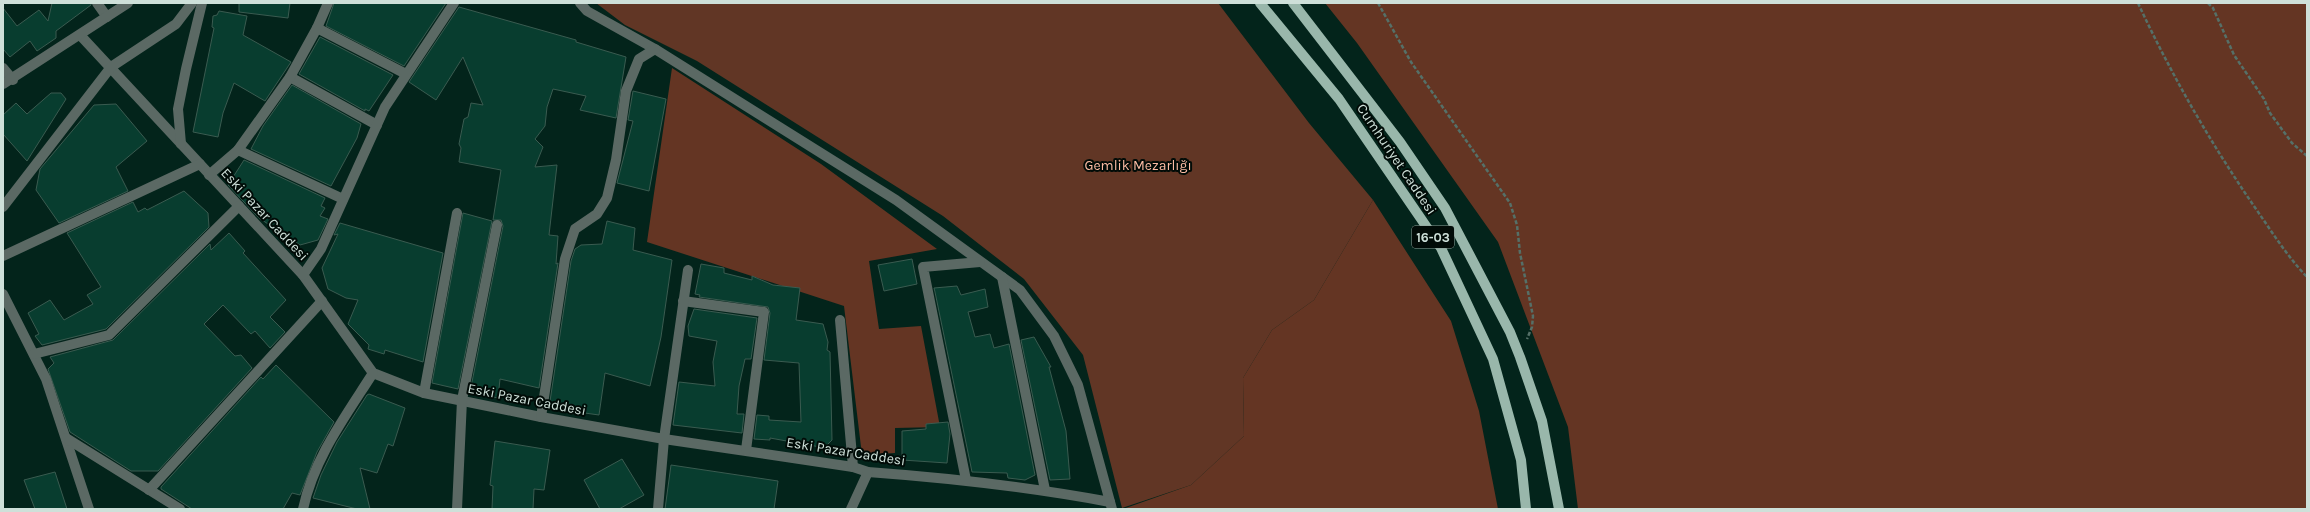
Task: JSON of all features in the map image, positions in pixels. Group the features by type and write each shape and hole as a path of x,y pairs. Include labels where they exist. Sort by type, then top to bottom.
{"main road":[{"name":"Cumhuriyet Caddesi","path":"1260,3 1339,99 1441,248 1493,359 1521,460 1526,509"},
{"name":"Cumhuriyet Caddesi","path":"1293,3 1400,142 1445,208 1510,332 1520,358 1542,421 1560,509"}],"street":[{"path":"97,3 107,17"},
{"path":"3,84 13,80 128,3"},
{"path":"3,207 111,67 176,24 192,3"},
{"path":"181,144 178,109 202,3"},
{"path":"210,175 238,150 290,77 317,28 328,3"},
{"path":"303,275 321,249 385,107 454,3"},
{"path":"580,3 587,11 656,49 896,200 1020,290 1058,343 1078,385 1111,505"},
{"path":"317,28 406,74"},
{"name":"Eski Pazar Caddesi","path":"80,35 303,275 373,373 424,393 541,417 664,439 853,467 868,472 966,480 1045,490 1111,505"},
{"path":"541,417 565,258 575,229 597,214 607,198 616,160 626,91 639,59 656,49"},
{"path":"3,68 13,80"},
{"path":"290,77 377,125"},
{"path":"238,150 343,199"},
{"path":"3,256 200,164"},
{"path":"34,354 109,335 238,206"},
{"path":"424,393 457,213"},
{"path":"456,509 462,400 497,225"},
{"path":"966,480 923,267 980,262"},
{"path":"658,509 664,439 688,270"},
{"path":"1002,277 1045,490"},
{"path":"3,294 46,379 89,509"},
{"path":"683,301 764,312 746,450"},
{"path":"149,490 322,302"},
{"path":"840,320 853,467"},
{"path":"302,509 307,488 322,452 373,373"},
{"path":"66,438 180,509"},
{"path":"851,509 868,472"}],"path":[{"path":"1378,3 1412,62 1510,203 1514,212 1533,316 1532,327 1520,358"},
{"path":"2138,3 2159,48 2234,177 2292,261 2307,277"},
{"path":"2208,3 2213,8 2234,55 2264,99 2270,113 2292,143 2307,156"}],"green space":[{"name":"Gemlik Mezarlığı","path":"596,3 1218,3 1309,123 1373,200 1314,300 1272,330 1243,378 1244,436 1191,485 1122,508 1083,355 1024,279 943,216 697,61 625,25"}],"shaded area":[{"path":"1325,3 2307,3 2307,509 1578,509 1568,427 1498,242 1357,43"},
{"path":"672,68 821,164 937,249 869,261 879,329 921,326 940,427 895,428 895,453 862,455 844,306 647,242"},
{"path":"1373,200 1451,321 1479,411 1498,509 1123,509 1191,485 1244,436 1243,378 1272,330 1314,300"}],"building":[{"path":"52,3 91,3 91,5 56,31 56,38 37,51 30,41 10,57 3,49 3,8 17,26 39,10 48,21"},
{"path":"239,3 290,3 288,18 239,12"},
{"path":"334,3 446,3 404,66 326,26"},
{"path":"459,7 576,40 576,42 626,57 616,118 580,110 586,96 553,89 547,107 545,126 535,139 543,147 535,167 557,165 549,235 558,236 556,264 558,263 539,388 500,379 498,398 470,392 503,226 501,220 493,220 501,170 459,162 461,148 459,144 464,119 468,117 471,103 483,105 463,57 436,100 409,82"},
{"path":"219,11 247,16 243,35 291,62 265,101 234,83 223,113 218,137 193,132 214,28 212,27 213,16 217,15"},
{"path":"320,37 393,75 369,111 365,109 365,111 299,74"},
{"path":"292,85 361,124 357,138 331,186 251,149 263,126"},
{"path":"633,91 666,99 649,191 617,183 633,121 628,120"},
{"path":"51,93 61,93 66,99 27,161 3,134 3,115 16,103 27,114"},
{"path":"116,104 147,141 116,167 128,191 59,223 36,190 40,169 94,105"},
{"path":"244,160 325,198 321,206 325,208 320,216 328,219 318,240 300,245 259,218 228,185"},
{"path":"184,191 208,213 209,227 106,329 42,345 35,336 39,334 28,313 50,300 64,320 93,304 87,295 101,287 67,233 133,202 138,212 145,208 147,210"},
{"path":"463,213 492,221 458,389 432,383"},
{"path":"607,221 635,228 633,250 672,260 661,337 650,386 605,373 599,415 549,408 571,261 575,249 581,245 602,244"},
{"path":"340,223 443,253 423,362 385,350 384,354 368,349 369,345 348,324 358,300 346,298 328,289 322,268 338,234 334,235"},
{"path":"229,233 245,251 243,253 286,300 270,317 285,332 270,348 255,331 251,334 223,305 204,324 235,356 241,355 252,368 158,471 131,471 70,432 48,369 54,363 50,357 113,340 210,244 211,250"},
{"path":"912,259 917,284 884,291 878,265"},
{"path":"701,264 724,268 724,273 752,280 752,276 773,285 800,288 796,320 823,324 828,342 827,350 830,352 832,440 827,445 820,447 770,438 770,440 754,439 757,415 769,416 769,420 801,422 799,363 764,360 770,313 768,307 699,297 700,295 695,294"},
{"path":"957,286 961,295 985,289 988,307 968,312 975,337 990,334 994,348 1009,344 1035,475 1025,480 1008,478 1007,473 972,472 934,288"},
{"path":"694,309 757,318 751,359 745,359 739,386 737,414 744,414 742,433 673,425 679,382 715,386 713,362 717,341 689,336 688,326"},
{"path":"1034,337 1051,367 1049,367 1066,431 1070,479 1050,480 1021,340"},
{"path":"276,365 334,422 317,452 300,495 292,493 283,509 192,509 161,489 161,487 261,377 263,379"},
{"path":"369,394 405,408 393,446 388,444 377,473 360,468 370,509 357,509 313,498 321,475 337,442"},
{"path":"948,422 950,434 947,463 902,460 902,431 926,429 926,424"},
{"path":"495,441 550,450 544,490 534,489 533,509 492,509 493,486 490,485"},
{"path":"622,459 644,495 619,509 600,509 584,480"},
{"path":"671,465 778,481 774,509 665,509"},
{"path":"55,472 67,509 35,509 24,480"}]}
